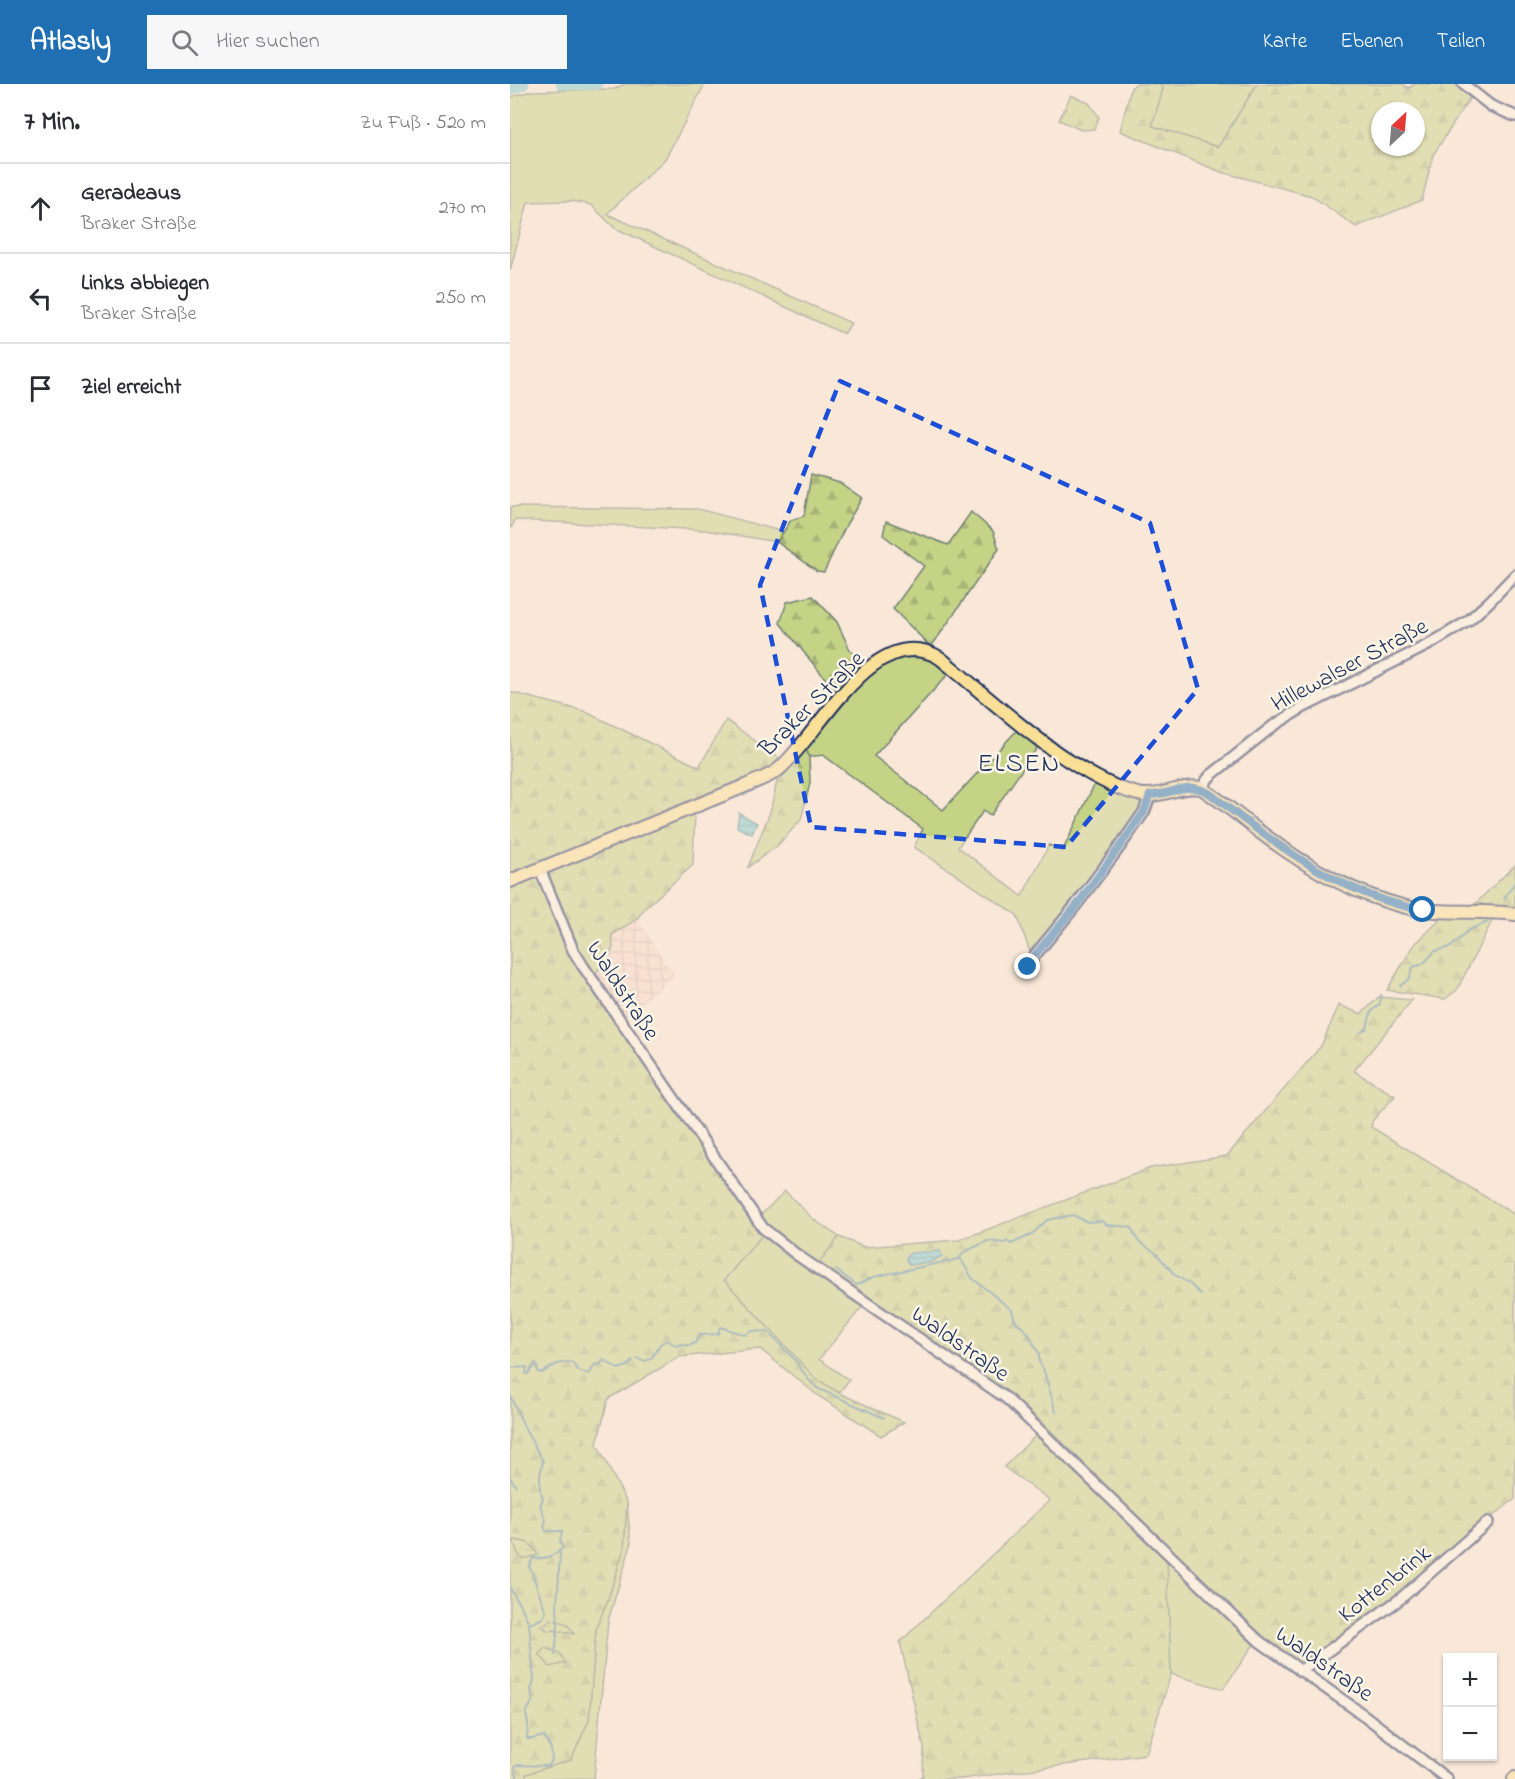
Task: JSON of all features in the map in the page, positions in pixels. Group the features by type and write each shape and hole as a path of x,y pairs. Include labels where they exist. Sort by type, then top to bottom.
{"main road":[{"name":"Braker Straße","path":"510,881 777,771 863,673 896,652 911,649 929,651 940,658 1072,762 1122,789 1159,795 1187,787 1201,788"},
{"path":"1201,788 1292,854 1320,871 1377,898 1423,910 1474,910 1515,914"}],"street":[{"path":"1463,84 1491,106 1515,116"},
{"name":"Hillewalser Straße","path":"1201,788 1210,776 1273,726 1302,708 1430,644 1468,621 1515,575"},
{"path":"1028,967 1118,849 1144,812 1150,795"},
{"name":"Waldstraße","path":"540,869 573,950 762,1228 797,1255 1006,1398 1243,1627 1447,1779"},
{"name":"Kottenbrink","path":"1300,1671 1400,1599 1488,1522"}],"highlighted area":[{"path":"840,381 1150,523 1198,689 1066,847 811,827 760,585"}],"shaded area":[{"path":"637,919 674,975 621,1021 593,977 613,948 612,935"}],"green space":[{"path":"625,84 705,84 665,159 607,214 851,323 844,334 615,228 591,205 572,201 528,202 510,271 510,97 531,91 614,89"},
{"path":"1136,84 1159,84 1163,89 1152,126 1218,147 1257,84 1403,84 1408,88 1415,84 1458,84 1471,96 1433,155 1422,200 1356,227 1312,196 1221,172 1120,131 1131,88"},
{"path":"1159,84 1257,84 1218,147 1152,126 1163,89"},
{"path":"1071,95 1089,103 1099,117 1094,129 1081,130 1059,120"},
{"path":"811,475 840,483 862,498 847,523 824,572 817,571 777,542 791,520 804,516"},
{"path":"510,507 698,509 784,532 777,542 705,530 515,520 510,530"},
{"path":"971,512 993,531 999,549 931,647 893,609 924,566 883,535 886,521 948,545"},
{"path":"813,596 837,622 850,650 868,666 837,693 780,623 787,602"},
{"path":"898,655 929,657 950,672 874,756 943,810 1019,728 1039,745 990,816 983,811 958,847 1022,896 1049,845 1062,852 1095,783 1131,799 1145,801 1140,813 1032,958 1017,915 914,847 923,829 823,755 809,757 805,746 837,708 871,674"},
{"path":"510,692 584,711 699,767 726,720 782,760 805,746 809,757 810,783 801,820 777,846 748,867 770,812 779,773 695,811 693,865 644,909 637,919 612,935 613,948 591,980 763,1234 724,1280 815,1378 839,1393 904,1422 881,1436 817,1395 760,1349 679,1357 608,1399 597,1444 627,1503 624,1548 596,1628 589,1720 571,1760 526,1774 526,1779 510,1779"},
{"path":"1515,865 1515,910 1476,903"},
{"path":"1444,916 1494,917 1457,990 1445,999 1387,990 1414,945"},
{"path":"1379,997 1412,1000 1354,1071 1395,1096 1373,1120 1371,1127 1515,1215 1515,1499 1398,1597 1303,1666 1245,1623 1041,1421 1009,1394 818,1264 839,1237 864,1247 959,1240 1151,1168 1227,1156 1321,1046 1339,1005 1361,1014"},
{"path":"785,1191 813,1219 839,1237 818,1264 772,1229 760,1216"},
{"path":"763,1234 863,1306 819,1359 849,1380 839,1393 815,1378 724,1280"},
{"path":"1038,1433 1167,1560 1171,1674 1146,1754 961,1779 917,1779 923,1776 924,1748 900,1642 1050,1500 1004,1467"},
{"path":"627,1503 631,1545 608,1621 594,1778 526,1779 526,1774 571,1760 589,1720 596,1628 624,1548"},
{"path":"513,1540 528,1543 538,1555 523,1559 518,1554"},
{"path":"1167,1560 1254,1644 1223,1689 1171,1674"},
{"path":"551,1620 565,1623 574,1634 549,1631 541,1626"},
{"path":"545,1648 560,1653 565,1663 550,1667 539,1654"}],"water":[{"path":"739,813 757,823 752,834 737,827"},
{"path":"940,1251 942,1256 931,1262 910,1265 906,1260 911,1253"}],"waterway":[{"path":"510,89 523,84"},
{"path":"562,84 597,84"},
{"path":"1504,899 1515,882"},
{"path":"1400,986 1409,979 1413,967 1423,964 1435,951 1451,947 1469,930 1488,922"},
{"path":"1361,1032 1367,1028 1371,1012 1380,1004 1381,995"},
{"path":"836,1270 857,1285 873,1277 959,1259 964,1252 988,1241 1004,1243 1007,1241 1011,1244 1031,1235 1047,1220 1073,1215 1087,1222 1102,1221 1107,1225 1131,1227 1138,1241 1156,1253 1175,1275 1190,1284 1201,1295"},
{"path":"960,1258 972,1278 1012,1310 1015,1320 1027,1332 1039,1354 1039,1362 1043,1368 1056,1412"},
{"path":"637,1358 648,1360 660,1344 667,1340 677,1346 682,1344 689,1346 695,1343 700,1335 718,1334 720,1327 745,1335 752,1331 768,1332 817,1388 884,1418"},
{"path":"510,1368 527,1367 526,1374 528,1374 536,1363 538,1372 542,1373 557,1364 569,1362 580,1371 590,1373 595,1364 600,1365 604,1360 618,1369 628,1366 633,1360"},
{"path":"510,1395 543,1461 540,1490"},
{"path":"510,1477 516,1486"},
{"path":"518,1779 514,1767 517,1765 548,1766 552,1761 551,1749 544,1736 527,1739 526,1713 533,1700 531,1690 534,1680 529,1624 543,1618 546,1611 529,1566 533,1558 550,1556 563,1547 560,1542 562,1531 546,1531 544,1526 546,1521 540,1505 543,1499 541,1493"},
{"path":"555,1655 560,1553"},
{"path":"510,1588 529,1624"}],"district":[{"name":"ELSEN","path":"1019,762"}],"route":[{"path":"1028,967 1118,849 1144,812 1150,795 1159,795 1187,787 1201,788 1209,793 1262,833 1320,871 1377,898 1408,908 1423,910"}]}
